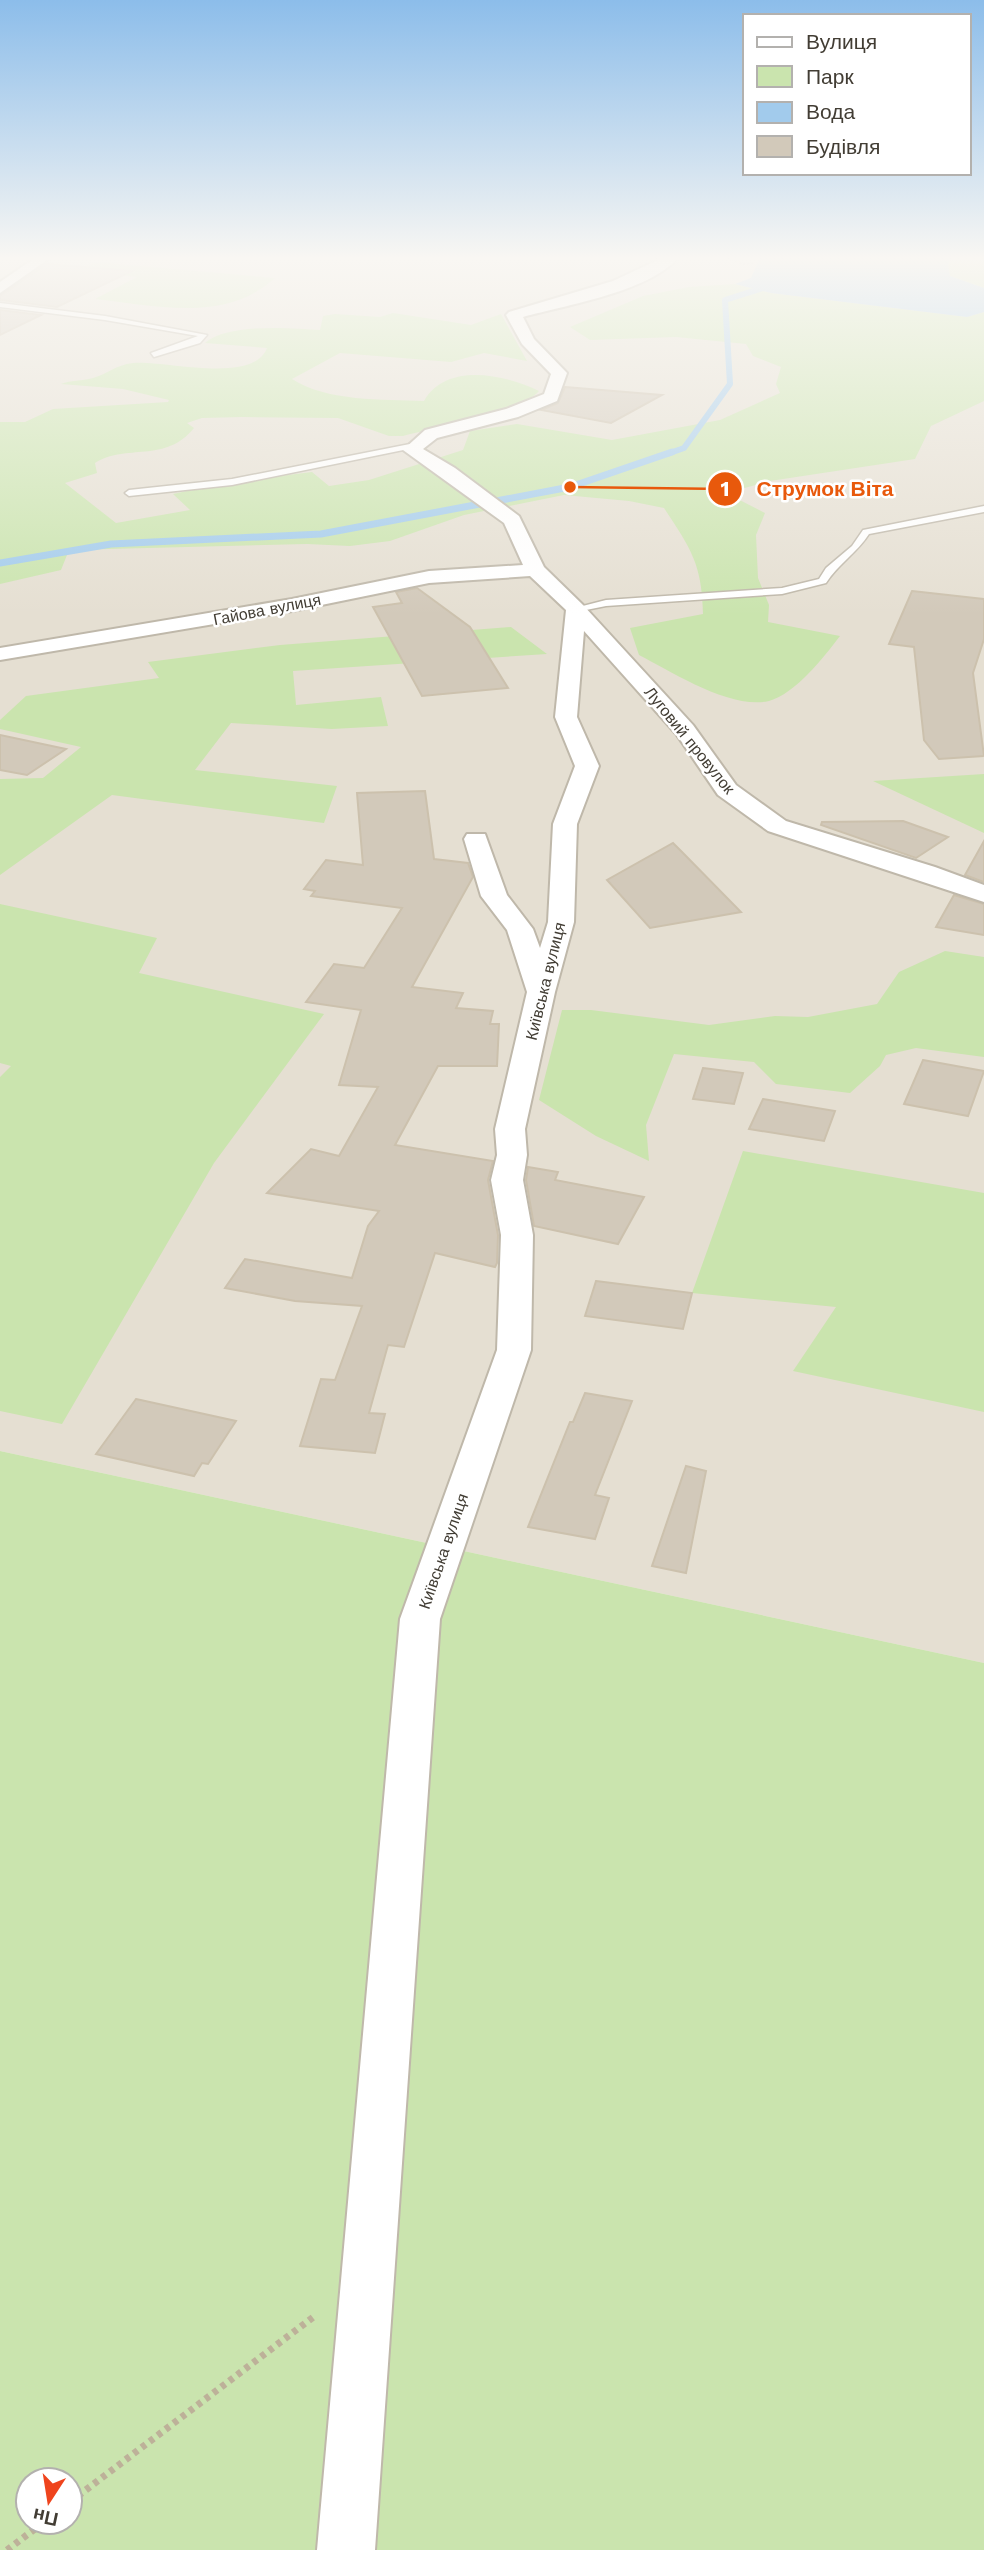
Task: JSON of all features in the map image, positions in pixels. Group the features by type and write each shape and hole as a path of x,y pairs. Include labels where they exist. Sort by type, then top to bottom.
{"street":[{"path":"558,377 551,397 512,412 431,434 412,450 468,486 512,520 535,570 576,609"},
{"name":"Гайова вулиця","path":"0,654 157,629 429,577 535,570"},
{"name":"Луговий провулок","path":"576,609 685,730 727,790 777,826 926,872 984,894"},
{"name":"Київська вулиця","path":"346,2550 420,1619 514,1350 517,1235 507,1180 512,1155 510,1129 541,992 561,922 565,824 587,766 566,717 576,609"},
{"path":"476,839 494,896 520,929 541,992"}],"lane":[{"path":"129,493 232,482 420,444"},
{"path":"576,609 606,603 782,592 807,587 823,581 829,570 856,548 866,532 984,509"}],"path":[{"path":"84,2491 366,2277"},
{"path":"7,2550 26,2536"}],"shaded area":[{"path":"0,377 984,377 984,1663 0,1451"}],"green space":[{"path":"96,377 296,377 292,379 339,396 424,401 434,388 447,380 458,377 494,377 539,391 529,399 496,413 403,436 389,436 338,418 202,418 187,423 194,428 171,446 107,457 95,463 97,473 65,483 116,523 190,510 173,494 224,483 312,472 329,486 369,480 463,450 470,431 517,424 612,440 720,420 780,393 776,384 778,377 984,377 984,401 931,426 915,459 770,481 726,493 765,513 756,535 758,578 769,605 768,622 840,636 799,683 769,701 737,700 720,695 639,655 630,628 703,614 702,597 693,558 664,508 629,501 564,495 464,515 390,541 350,546 307,544 69,550 61,570 0,584 0,422 25,422 53,409 169,400 123,389 61,384"},
{"path":"511,627 547,654 293,671 296,705 381,697 388,726 332,729 231,723 195,770 337,786 324,823 112,795 0,875 0,779 43,778 81,747 0,729 0,720 26,696 159,678 148,662 280,645"},
{"path":"984,774 984,833 873,781"},
{"path":"0,904 157,938 139,973 324,1014 214,1163 62,1424 0,1411 0,1077 11,1066 0,1063"},
{"path":"945,951 984,957 984,1057 916,1048 886,1055 880,1066 850,1093 776,1084 754,1062 674,1054 646,1125 649,1161 596,1136 539,1100 562,1010 591,1010 709,1025 775,1016 808,1017 877,1004 899,972"},
{"path":"743,1151 984,1193 984,1412 793,1371 836,1307 692,1293"},
{"path":"0,1451 984,1663 984,2550 0,2550"}],"building":[{"path":"565,387 662,395 611,423 541,410 558,403"},
{"path":"417,588 470,627 508,688 422,696 373,607 402,603 396,592"},
{"path":"912,591 984,599 984,639 973,673 984,756 939,759 924,740 914,647 889,644"},
{"path":"0,735 66,749 27,775 0,770"},
{"path":"425,791 434,859 468,863 473,877 412,987 463,993 456,1008 493,1011 490,1024 499,1024 497,1066 438,1066 395,1145 493,1161 488,1180 498,1235 497,1263 495,1267 435,1253 404,1347 388,1345 369,1413 385,1414 375,1453 300,1446 321,1379 335,1380 362,1306 295,1301 225,1288 245,1259 352,1278 368,1226 379,1211 267,1193 311,1149 339,1156 378,1087 339,1085 361,1010 306,1002 334,964 364,968 402,908 311,896 315,891 304,889 326,860 363,865 357,793"},
{"path":"903,821 948,837 916,858 821,825 822,822"},
{"path":"984,841 984,882 965,875"},
{"path":"673,843 741,912 650,928 607,880"},
{"path":"954,895 984,904 984,935 936,927"},
{"path":"923,1060 984,1071 968,1116 904,1104"},
{"path":"703,1068 743,1073 734,1104 693,1099"},
{"path":"763,1099 835,1111 824,1141 749,1129"},
{"path":"528,1167 558,1172 555,1180 644,1197 618,1244 534,1226 526,1180"},
{"path":"596,1281 692,1293 683,1329 585,1316"},
{"path":"585,1393 632,1401 595,1495 609,1498 595,1539 528,1527 570,1422 573,1422"},
{"path":"136,1399 236,1421 208,1464 202,1463 194,1476 96,1454"},
{"path":"686,1466 706,1471 686,1573 652,1566"}],"waterway":[{"path":"667,454 684,448 730,384 730,377"},
{"path":"0,563 111,544 321,534 570,487 672,452"}],"place":[{"name":"Струмок Віта","path":"570,487"}]}
